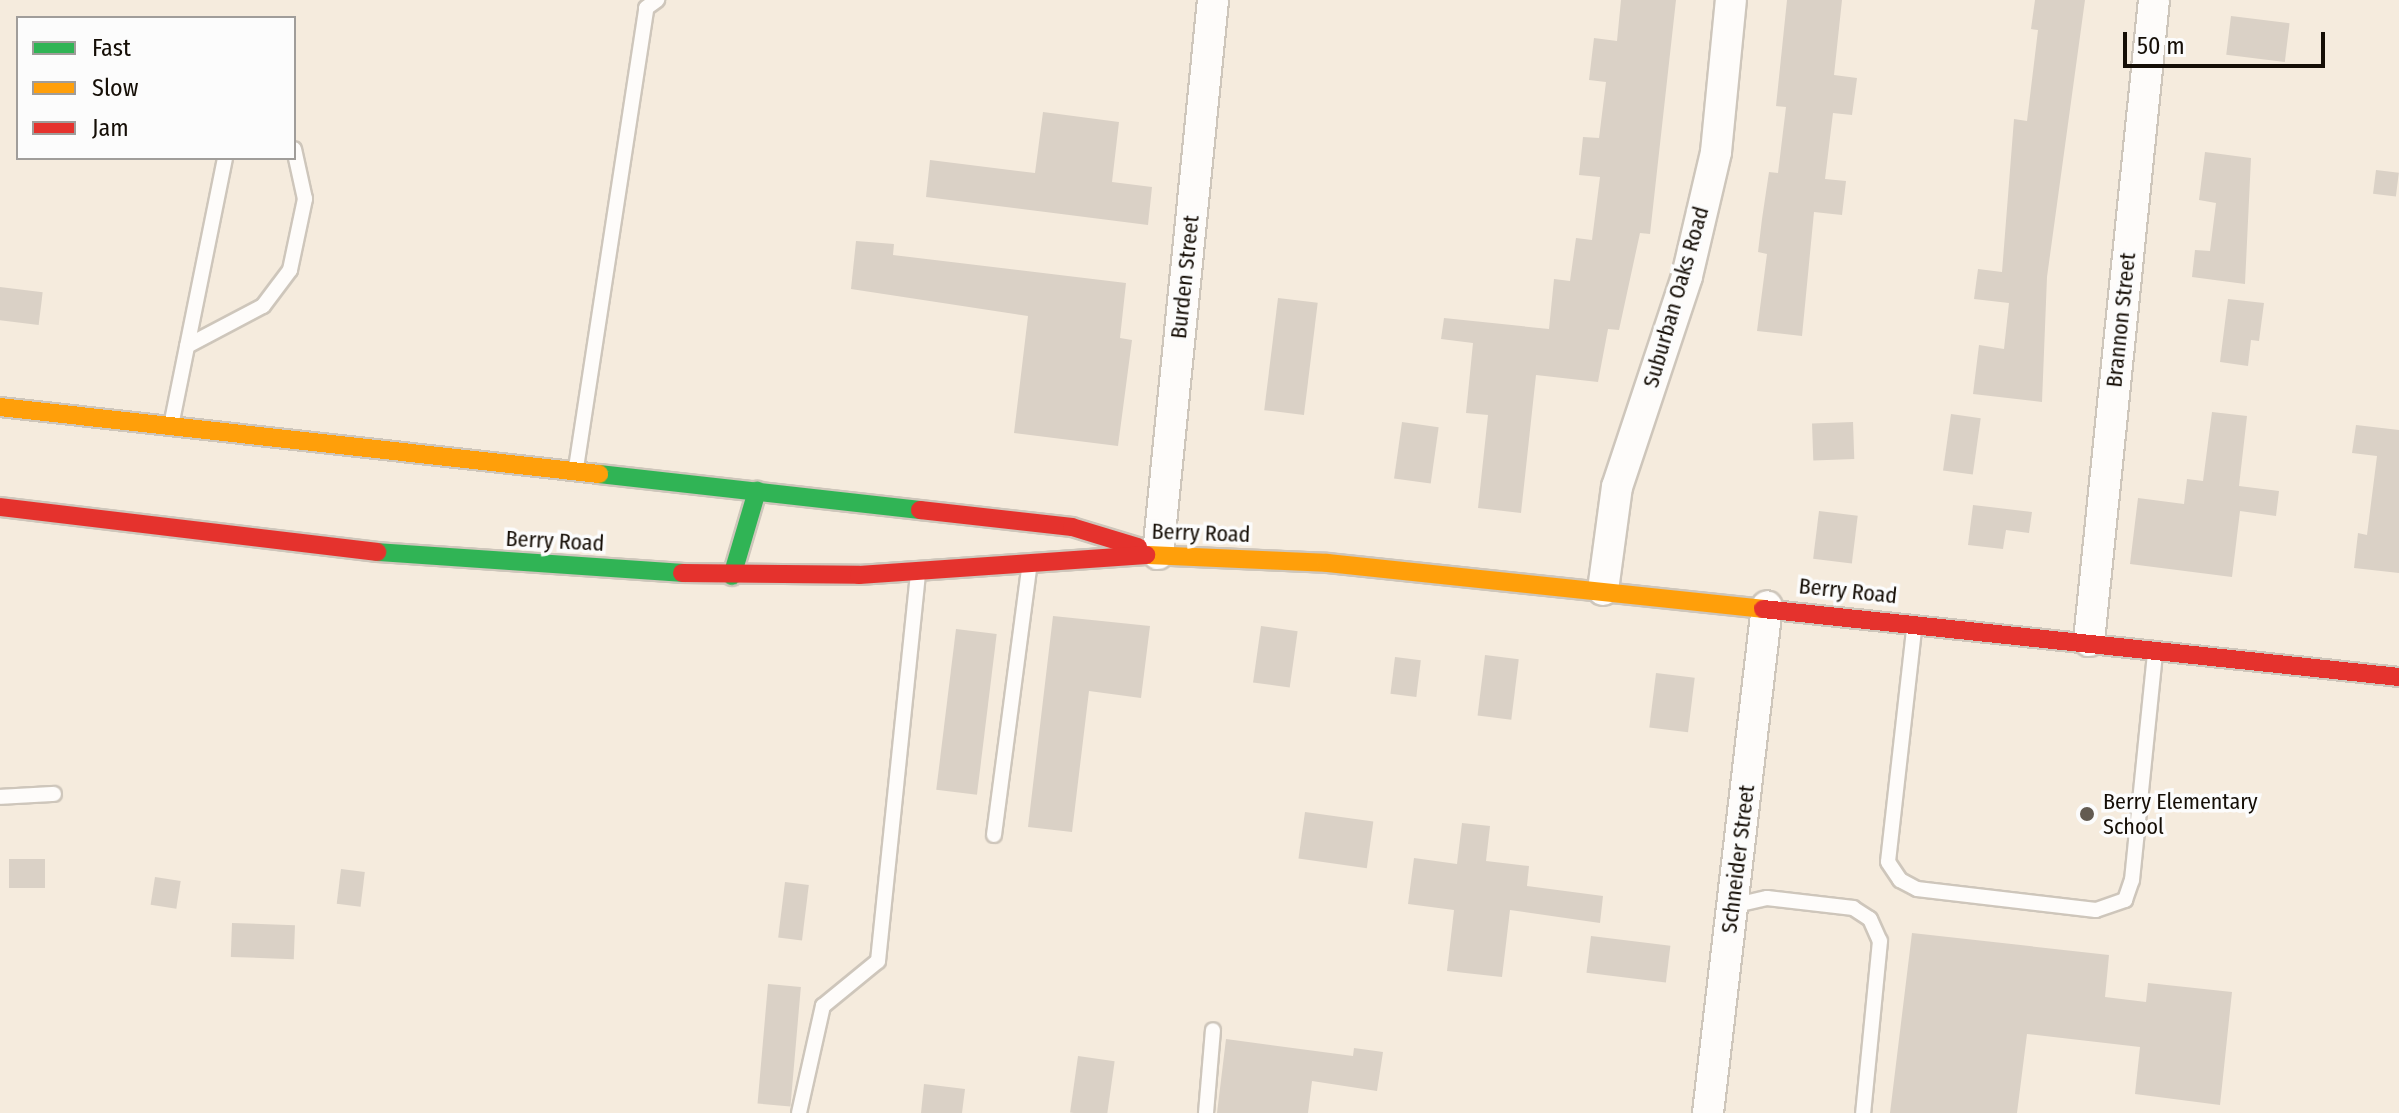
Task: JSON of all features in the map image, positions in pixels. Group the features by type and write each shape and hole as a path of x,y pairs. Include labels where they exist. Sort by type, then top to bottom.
{"street":[{"name":"Burden Street","path":"1158,554 1213,0"},
{"name":"Suburban Oaks Road","path":"1603,590 1617,487 1687,276 1716,152 1731,0"},
{"name":"Brannon Street","path":"2089,641 2154,0"},
{"path":"0,407 576,469 1072,527 1158,554"},
{"path":"732,576 757,491"},
{"name":"Berry Road","path":"0,507 398,555 732,576 918,571 1158,554 1767,606 2399,677"},
{"name":"Schneider Street","path":"1708,1113 1767,606"}],"lane":[{"path":"576,469 647,3"},
{"path":"187,346 263,306 290,270 305,199 296,158"},
{"path":"171,426 225,160"},
{"path":"994,835 1030,563"},
{"path":"799,1113 823,1006 878,961 908,627 918,571"},
{"path":"1915,622 1888,862 1900,880 1917,889 2081,909 2125,900 2132,880 2156,649"},
{"path":"0,797 54,794"},
{"path":"1732,906 1767,898 1853,908 1870,919 1880,941 1863,1113"},
{"path":"1206,1113 1213,1030"}],"building":[{"path":"1621,0 1676,0 1650,234 1640,233 1619,330 1608,329 1598,382 1536,375 1521,513 1478,508 1488,415 1466,413 1473,343 1441,339 1444,318 1549,329 1554,279 1570,281 1576,238 1592,240 1600,177 1579,175 1583,137 1599,138 1606,82 1589,80 1594,38 1617,41"},
{"path":"1787,0 1842,0 1834,75 1857,78 1852,115 1833,113 1825,179 1846,181 1842,215 1814,212 1802,336 1757,331 1767,254 1758,252 1762,219 1769,172 1778,173 1786,107 1776,106"},
{"path":"2035,0 2085,0 2047,277 2042,402 1973,394 1979,345 2004,349 2009,303 1974,299 1978,269 2002,272 2014,119 2027,121 2038,30 2031,29"},
{"path":"2231,16 2290,23 2285,62 2226,55"},
{"path":"1043,112 1119,122 1112,182 1152,187 1148,225 926,197 930,160 1035,173"},
{"path":"2205,152 2251,158 2245,284 2192,277 2195,250 2210,251 2216,203 2199,200"},
{"path":"2376,170 2399,173 2396,197 2373,194"},
{"path":"856,241 894,244 893,255 1126,283 1120,338 1132,340 1118,446 1014,433 1028,316 851,289"},
{"path":"0,287 43,292 39,325 0,320"},
{"path":"1278,298 1318,303 1304,415 1264,410"},
{"path":"2228,299 2264,303 2259,341 2251,340 2248,366 2220,362"},
{"path":"2212,412 2247,416 2239,486 2279,491 2276,516 2240,511 2232,577 2130,564 2138,498 2184,504 2187,479 2203,481"},
{"path":"1951,414 1981,418 1973,475 1943,470"},
{"path":"1402,422 1439,427 1431,484 1394,478"},
{"path":"1853,422 1854,459 1813,460 1812,423"},
{"path":"2356,425 2399,430 2399,573 2354,568 2358,533 2367,535 2377,456 2352,453"},
{"path":"1973,505 2032,512 2029,533 2006,530 2003,549 1968,545"},
{"path":"1819,511 1858,516 1852,563 1813,559"},
{"path":"1053,616 1150,626 1141,698 1089,691 1072,832 1028,827"},
{"path":"1261,626 1298,631 1290,688 1253,682"},
{"path":"956,629 997,634 977,795 936,790"},
{"path":"1485,655 1519,659 1511,720 1478,716"},
{"path":"1395,657 1421,660 1416,697 1390,694"},
{"path":"1656,673 1695,678 1688,732 1649,728"},
{"path":"1305,812 1373,822 1367,868 1298,859"},
{"path":"1462,823 1490,826 1486,861 1529,866 1527,886 1603,896 1600,923 1510,910 1502,977 1447,971 1454,910 1408,904 1414,858 1457,864"},
{"path":"9,859 45,859 45,888 9,888"},
{"path":"341,869 365,872 361,907 337,904"},
{"path":"155,877 181,881 176,909 151,905"},
{"path":"785,882 809,885 802,941 778,938"},
{"path":"232,923 295,925 294,959 231,957"},
{"path":"1912,933 2109,955 2105,997 2146,1002 2148,983 2232,992 2220,1105 2135,1094 2140,1047 2027,1034 2017,1113 1890,1113"},
{"path":"1591,936 1670,946 1666,982 1586,973"},
{"path":"768,984 801,987 790,1106 758,1104"},
{"path":"1226,1039 1353,1056 1354,1048 1383,1052 1377,1091 1312,1081 1308,1113 1217,1113"},
{"path":"1078,1056 1115,1061 1107,1113 1070,1112"},
{"path":"924,1084 965,1089 962,1113 921,1113"}],"traffic: fast":[{"path":"599,474 920,510"},
{"path":"732,576 757,491"},
{"path":"377,552 682,573"}],"traffic: slow":[{"path":"0,407 599,474"},
{"path":"1146,555 1327,563 1763,609"}],"traffic: jam":[{"path":"0,507 377,552"},
{"path":"920,510 1072,527 1138,547"},
{"path":"682,573 859,575 1146,555"},
{"path":"1763,609 2399,677"}],"place":[{"name":"Berry Elementary School","path":"2087,814"}]}
